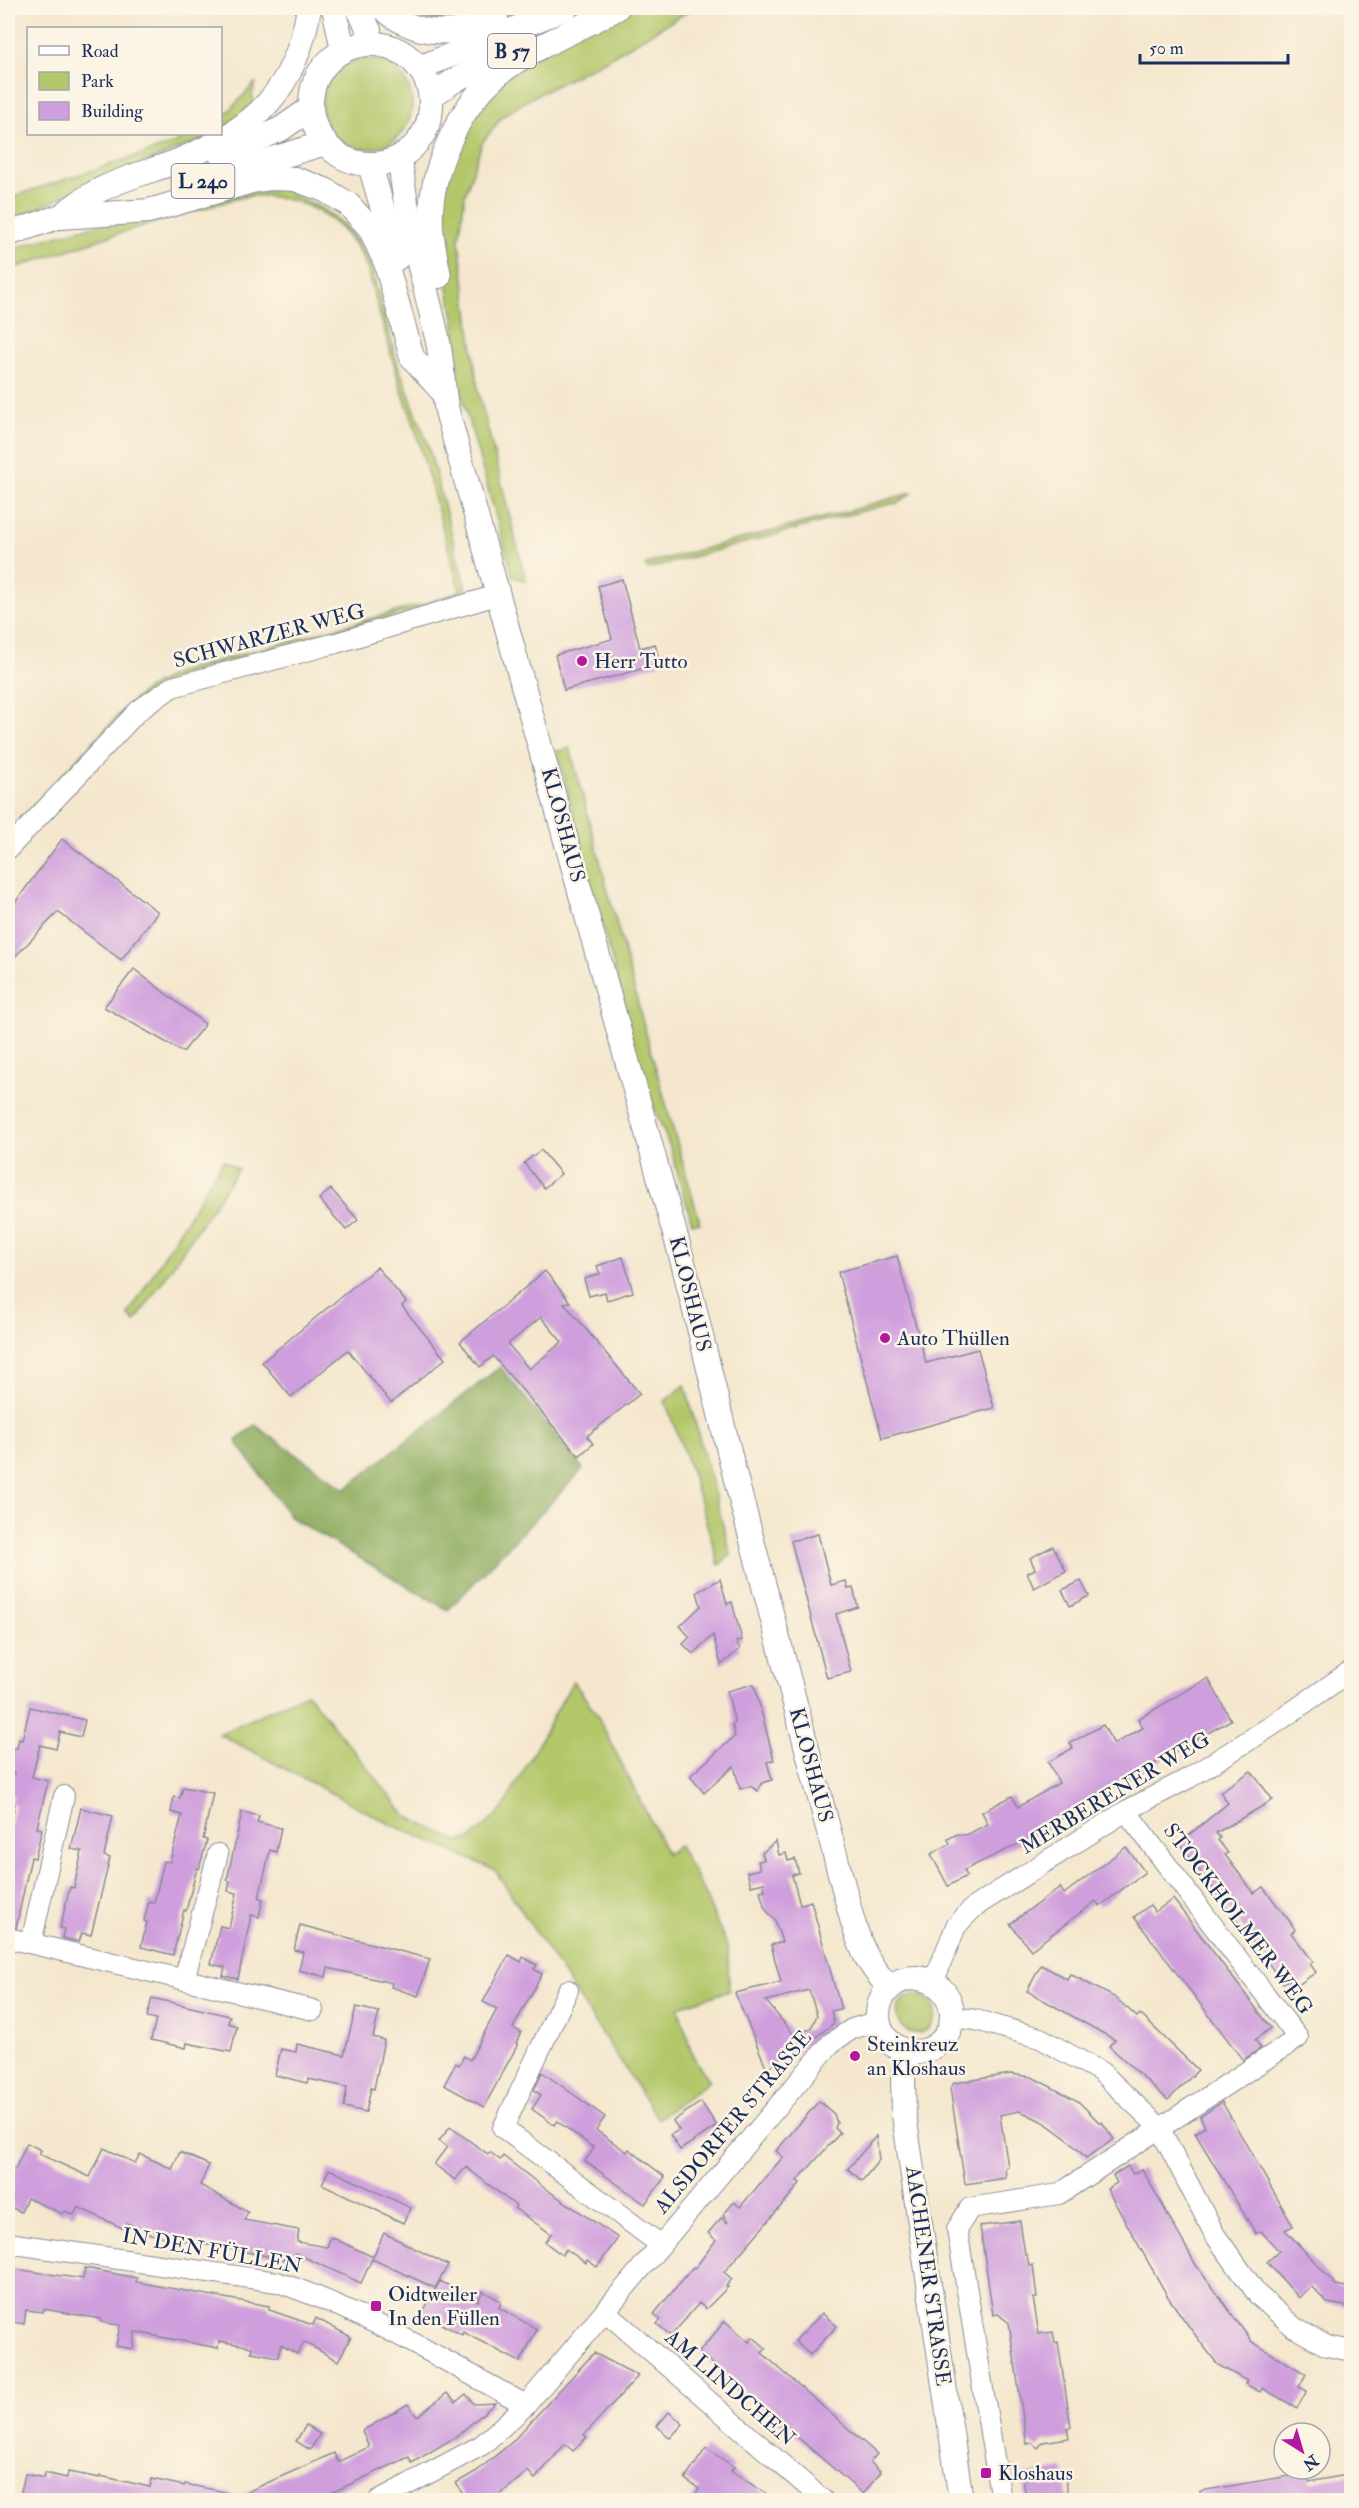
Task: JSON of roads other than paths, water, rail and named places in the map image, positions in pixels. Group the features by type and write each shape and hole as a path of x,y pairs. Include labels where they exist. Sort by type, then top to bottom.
{"main road":[{"path":"69,213 98,191 214,145 235,133 254,118 271,100 297,54 309,8"},
{"path":"334,8 343,50"},
{"path":"358,8 369,30 370,44"},
{"name":"B 57","path":"383,8 418,28 453,32 480,26 523,8"},
{"name":"B 57","path":"419,68 566,8"},
{"name":"B 57","path":"430,96 473,70 595,8"},
{"path":"442,392 454,365 453,342 430,224 438,174 446,147 469,108 499,74 535,50 617,8"},
{"path":"370,44 395,49 419,68 430,96 430,109 424,131 414,146 400,157 384,164 370,165 345,159 325,143 315,126 311,108 314,84 319,73 335,55 357,45 370,44"},
{"name":"L 240","path":"8,234 69,213 268,135 311,108"},
{"name":"L 240","path":"69,213 138,201 289,152 325,143"},
{"path":"400,157 404,189 439,346 442,392"},
{"path":"370,165 418,337 426,362 442,392"},
{"path":"69,213 149,211 271,178 295,179 325,190 348,204 370,228 382,254 412,357 442,392"},
{"name":"KLOSHAUS","path":"442,392 682,1259 736,1480 852,1919 860,1947 871,1968 890,1988"},
{"path":"911,1978 933,1983 947,1997 952,2017 949,2029 933,2048 921,2052 909,2052 897,2048 881,2032 878,2020 880,2003 890,1988 911,1978"},
{"name":"AACHENER STRASSE","path":"909,2052 903,2077 904,2115 961,2500"}],"street":[{"name":"SCHWARZER WEG","path":"8,849 138,711 172,687 336,643 497,596"},
{"name":"MERBERENER WEG","path":"933,1983 956,1926 974,1907 1126,1811 1189,1778 1282,1719 1352,1670"},
{"path":"31,1943 64,1796"},
{"name":"STOCKHOLMER WEG","path":"1126,1811 1298,2038 1159,2127"},
{"path":"184,1980 218,1854"},
{"path":"8,1938 313,2010"},
{"name":"ALSDORFER STRASSE","path":"568,1990 503,2128 661,2245"},
{"path":"952,2017 976,2020 1040,2038 1101,2072 1159,2127 1215,2235 1258,2295 1294,2328 1327,2346 1352,2351"},
{"name":"ALSDORFER STRASSE","path":"379,2500 482,2445 526,2405 831,2043 852,2029 878,2020"},
{"path":"1001,2500 957,2229 970,2208 1059,2194 1159,2127"},
{"name":"IN DEN FÜLLEN","path":"8,2242 277,2282 340,2307 526,2405"},
{"name":"AM LINDCHEN","path":"606,2312 823,2500"}],"place":[{"name":"Herr Tutto","path":"582,661"},
{"name":"Auto Thüllen","path":"885,1338"},
{"name":"Steinkreuz an Kloshaus","path":"855,2056"},
{"name":"Oidtweiler In den Füllen","path":"376,2306"},
{"name":"Kloshaus","path":"986,2473"}]}
